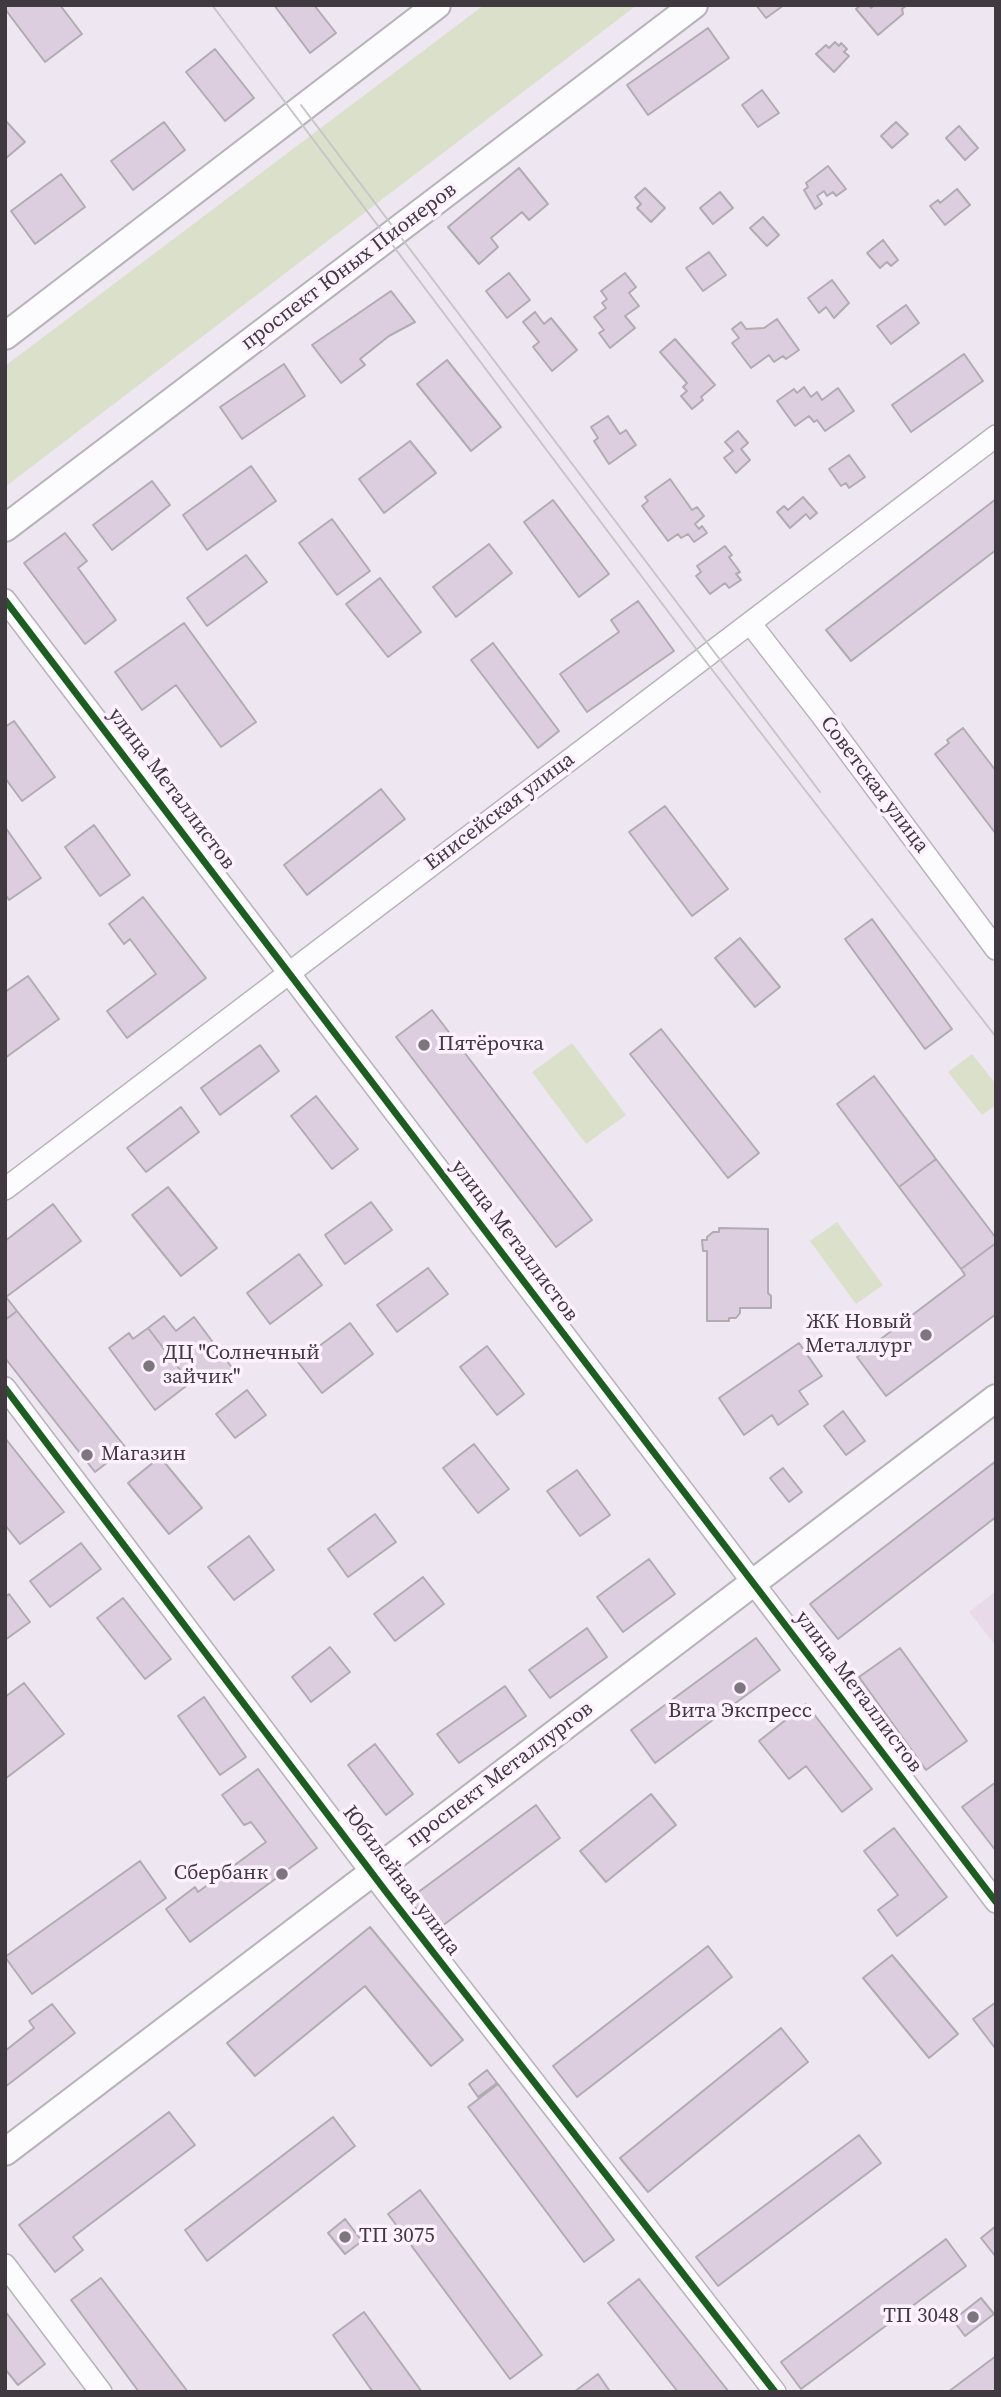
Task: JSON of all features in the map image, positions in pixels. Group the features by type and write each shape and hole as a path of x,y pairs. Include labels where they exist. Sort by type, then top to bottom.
{"street":[{"path":"5,336 438,5"},
{"name":"проспект Юных Пионеров","path":"5,528 694,5"},
{"name":"Енисейская улица","path":"5,1189 996,436"},
{"name":"улица Металлистов","path":"5,600 996,1902"},
{"name":"Советская улица","path":"750,623 996,949"},
{"name":"Юбилейная улица","path":"5,1388 372,1873 775,2392"},
{"name":"проспект Металлургов","path":"5,2152 996,1398"},
{"path":"5,2265 101,2392"}],"shaded area":[{"path":"996,1591 996,1646 969,1612"}],"green space":[{"path":"484,5 637,5 5,487 5,366"},
{"path":"572,1043 626,1115 586,1144 532,1072"},
{"path":"972,1054 996,1084 996,1105 982,1115 948,1072"},
{"path":"837,1222 883,1285 856,1304 810,1241"}],"building":[{"path":"5,5 60,5 82,34 45,62 5,9"},
{"path":"274,5 314,5 336,33 310,53"},
{"path":"756,5 784,5 766,18"},
{"path":"861,5 869,5 871,8 874,5 907,5 902,9 903,14 878,35 856,9"},
{"path":"708,28 729,58 648,115 627,85"},
{"path":"835,42 839,46 841,43 847,49 844,52 849,56 834,72 816,54 826,45 829,48"},
{"path":"215,49 254,98 225,121 186,72"},
{"path":"762,90 779,113 758,127 742,105"},
{"path":"5,120 25,142 5,159"},
{"path":"164,122 185,150 133,190 111,161"},
{"path":"896,122 908,134 892,148 881,136"},
{"path":"959,126 978,148 965,160 946,138"},
{"path":"828,166 846,189 836,196 833,192 827,196 824,191 817,196 822,204 815,209 804,190 808,187 806,183"},
{"path":"519,168 548,204 529,220 522,212 491,238 498,247 479,264 448,227"},
{"path":"61,174 85,207 35,244 11,211"},
{"path":"645,188 665,208 651,222 637,208 641,204 635,197"},
{"path":"957,189 970,205 945,225 930,206 938,200 940,203"},
{"path":"720,192 733,208 713,224 700,208"},
{"path":"763,217 779,235 767,246 750,228"},
{"path":"883,240 898,260 891,266 887,262 880,268 867,253"},
{"path":"709,252 726,275 703,291 686,268"},
{"path":"509,273 530,300 507,318 486,291"},
{"path":"625,273 636,287 629,293 639,306 625,316 635,328 610,348 599,333 604,330 594,317 606,308 602,303 607,299 601,291"},
{"path":"832,280 849,303 834,318 826,307 819,313 808,298"},
{"path":"391,291 415,322 389,336 360,359 365,365 341,383 312,345"},
{"path":"906,305 919,323 891,344 877,326"},
{"path":"535,312 544,324 551,318 577,350 552,371 533,347 539,342 523,322"},
{"path":"777,319 799,350 786,359 783,356 774,362 769,355 751,368 732,343 739,338 732,329 741,322 746,329 764,328"},
{"path":"675,339 715,385 692,409 681,396 687,391 683,387 687,383 660,352"},
{"path":"964,354 983,381 911,432 892,405"},
{"path":"447,360 501,427 471,451 417,384"},
{"path":"284,364 305,396 242,439 220,407"},
{"path":"804,387 811,397 817,392 822,400 838,388 854,411 825,431 817,420 814,422 809,416 795,426 777,401 794,389 797,393"},
{"path":"608,416 620,434 626,430 636,445 609,464 594,441 598,438 591,427"},
{"path":"738,431 748,443 741,449 750,460 736,473 724,458 733,451 725,442"},
{"path":"410,441 436,473 384,513 359,479"},
{"path":"849,455 865,477 849,488 846,483 841,486 829,469"},
{"path":"251,466 276,501 207,550 183,515"},
{"path":"670,479 692,510 697,507 704,516 695,524 699,529 702,526 707,533 694,542 688,534 681,538 678,534 668,541 642,506 648,501 645,497"},
{"path":"152,481 170,505 112,550 93,525"},
{"path":"803,497 817,513 810,519 806,514 790,528 777,512 784,506 788,510"},
{"path":"996,499 996,550 851,661 826,630"},
{"path":"553,500 609,574 579,597 524,522"},
{"path":"332,519 370,571 337,595 299,543"},
{"path":"65,533 87,561 78,568 116,620 85,644 24,563"},
{"path":"489,544 512,573 456,617 433,587"},
{"path":"725,546 740,572 736,574 741,580 729,588 725,583 710,594 696,576 701,572 697,566"},
{"path":"246,555 267,582 207,626 187,598"},
{"path":"380,578 421,632 388,657 346,604"},
{"path":"638,601 674,651 587,712 560,674 619,632 611,620"},
{"path":"184,623 256,722 221,747 176,685 142,710 115,672"},
{"path":"493,643 559,731 538,748 471,660"},
{"path":"14,721 55,777 22,801 5,778 5,727"},
{"path":"963,728 996,771 996,834 935,754"},
{"path":"381,789 405,819 307,895 284,865"},
{"path":"665,806 728,889 692,916 629,832"},
{"path":"94,825 130,875 100,896 65,847"},
{"path":"5,827 41,878 9,900 5,894"},
{"path":"143,897 206,978 127,1038 107,1011 156,974 130,939 124,944 109,924"},
{"path":"872,919 952,1029 925,1049 845,939"},
{"path":"740,938 780,987 755,1007 715,958"},
{"path":"28,976 59,1019 5,1058 5,992"},
{"path":"432,1010 592,1220 556,1247 396,1037"},
{"path":"661,1029 759,1153 728,1178 630,1054"},
{"path":"260,1045 279,1071 220,1115 201,1088"},
{"path":"874,1076 936,1159 899,1187 837,1104"},
{"path":"316,1096 358,1149 332,1169 291,1116"},
{"path":"181,1107 199,1132 146,1172 127,1148"},
{"path":"936,1159 996,1238 996,1243 961,1269 899,1187"},
{"path":"168,1187 217,1248 181,1276 132,1215"},
{"path":"371,1202 392,1230 345,1264 325,1235"},
{"path":"53,1204 81,1241 6,1297 17,1311 5,1320 5,1241"},
{"path":"719,1228 768,1229 768,1293 771,1296 771,1308 740,1308 736,1318 729,1318 729,1321 707,1321 707,1251 703,1251 702,1240 707,1240 713,1232 719,1232"},
{"name":"ЖК Новый Металлург","path":"996,1243 996,1314 886,1396 857,1357 965,1275 961,1269"},
{"path":"299,1254 322,1285 270,1324 247,1293"},
{"path":"428,1268 448,1294 397,1332 377,1305"},
{"path":"17,1311 126,1448 95,1472 5,1358 5,1320"},
{"path":"164,1316 176,1331 194,1317 233,1369 209,1386 201,1375 190,1383 148,1328"},
{"path":"350,1323 373,1354 322,1393 298,1362"},
{"name":"ДЦ \"Солнечный зайчик\"","path":"148,1328 190,1383 155,1410 109,1348 129,1333 133,1339"},
{"path":"799,1343 822,1376 799,1391 808,1404 778,1425 772,1415 744,1435 719,1398"},
{"path":"487,1346 524,1394 497,1415 460,1367"},
{"path":"247,1390 266,1415 235,1438 216,1414"},
{"path":"843,1411 865,1441 846,1455 824,1426"},
{"path":"5,1438 64,1512 20,1544 5,1525"},
{"path":"474,1444 509,1489 478,1513 443,1468"},
{"path":"160,1457 202,1508 169,1534 128,1483"},
{"path":"996,1461 996,1517 838,1639 810,1604"},
{"path":"783,1468 802,1492 789,1502 770,1478"},
{"path":"577,1470 610,1515 580,1536 547,1491"},
{"path":"375,1514 396,1542 348,1577 328,1549"},
{"path":"249,1536 274,1570 234,1600 208,1567"},
{"path":"81,1543 101,1569 50,1607 30,1581"},
{"path":"649,1559 675,1594 623,1632 597,1597"},
{"path":"423,1577 444,1604 395,1641 374,1614"},
{"path":"9,1594 30,1622 5,1640 5,1597"},
{"path":"123,1598 171,1659 145,1679 97,1618"},
{"path":"587,1628 607,1657 550,1698 529,1670"},
{"path":"756,1638 780,1670 655,1763 631,1730"},
{"path":"330,1647 350,1672 311,1702 292,1677"},
{"path":"900,1648 967,1741 926,1770 859,1677"},
{"path":"24,1683 64,1734 5,1779 5,1697"},
{"path":"505,1686 526,1716 459,1763 437,1734"},
{"path":"204,1697 246,1757 220,1775 178,1716"},
{"path":"806,1704 872,1789 842,1812 806,1766 789,1779 759,1741"},
{"path":"375,1744 413,1794 386,1815 348,1765"},
{"path":"258,1769 317,1848 190,1942 166,1909 195,1887 198,1892 266,1842 251,1822 244,1825 222,1795"},
{"path":"996,1782 996,1851 962,1807"},
{"path":"651,1794 676,1825 606,1882 580,1851"},
{"path":"536,1805 560,1838 434,1932 409,1899"},
{"path":"894,1828 947,1897 897,1936 878,1910 898,1895 864,1851"},
{"path":"140,1861 166,1898 32,1994 5,1957"},
{"path":"370,1927 463,2040 431,2066 365,1986 255,2076 227,2043"},
{"path":"708,1946 732,1977 577,2097 553,2066"},
{"path":"892,1955 958,2034 929,2058 863,1978"},
{"path":"996,2002 996,2048 995,2048 973,2019"},
{"path":"52,2004 75,2033 5,2087 5,2051 34,2028 29,2021"},
{"path":"781,2028 808,2062 648,2192 620,2158"},
{"path":"487,2070 497,2083 478,2097 469,2084"},
{"path":"498,2084 614,2240 584,2262 468,2107"},
{"path":"169,2112 195,2145 73,2237 83,2250 55,2272 19,2225"},
{"path":"333,2117 355,2146 207,2261 185,2230"},
{"path":"859,2135 881,2163 718,2286 696,2257"},
{"path":"420,2190 542,2355 510,2379 388,2214"},
{"name":"ТП 3075","path":"345,2219 362,2241 345,2254 328,2233"},
{"path":"996,2226 996,2257 981,2238"},
{"path":"946,2239 966,2266 801,2389 781,2362"},
{"path":"101,2278 188,2392 139,2392 71,2300"},
{"path":"639,2279 729,2392 678,2392 608,2303"},
{"name":"ТП 3048","path":"981,2298 994,2314 965,2336 953,2320"},
{"path":"5,2311 45,2364 18,2385 5,2369"},
{"path":"364,2312 422,2392 373,2392 333,2335"},
{"path":"996,2356 996,2392 948,2392"},
{"path":"598,2374 609,2390 574,2392"}],"tram line":[{"path":"212,5 703,658 996,1037"},
{"path":"301,105 820,792"}],"cycle path":[{"path":"5,600 996,1902"},
{"path":"5,1388 387,1893 775,2392"}],"place":[{"name":"Пятёрочка","path":"424,1045"},
{"name":"ЖК Новый Металлург","path":"926,1335"},
{"name":"ДЦ \"Солнечный зайчик\"","path":"149,1366"},
{"name":"Магазин","path":"87,1455"},
{"name":"Вита Экспресс","path":"740,1688"},
{"name":"Сбербанк","path":"282,1874"},
{"name":"ТП 3075","path":"345,2237"},
{"name":"ТП 3048","path":"973,2317"}]}
